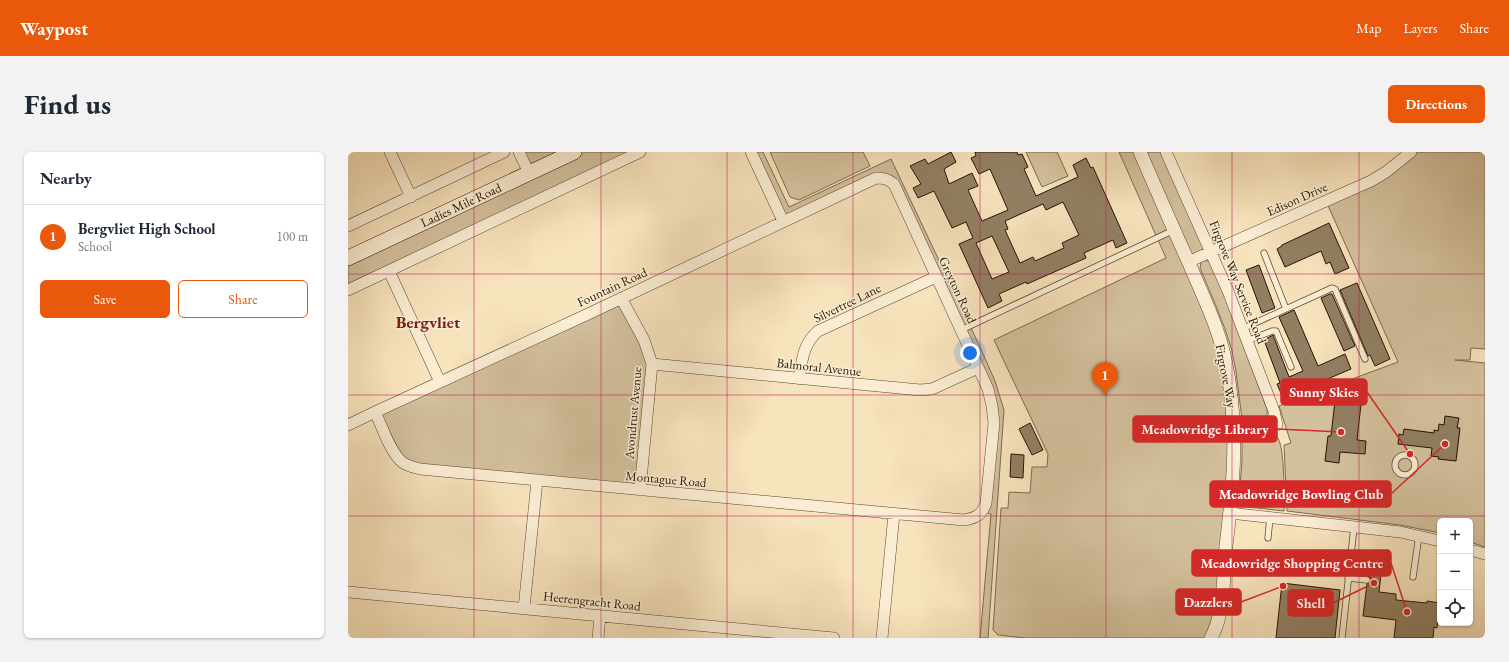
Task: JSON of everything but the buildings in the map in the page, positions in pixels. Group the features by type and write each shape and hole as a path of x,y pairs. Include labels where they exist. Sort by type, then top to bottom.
{"main road":[{"name":"Ladies Mile Road","path":"348,258 574,152"}],"street":[{"path":"390,152 411,197"},
{"path":"348,226 504,152"},
{"path":"519,152 529,173"},
{"path":"348,290 640,152"},
{"path":"751,152 783,221"},
{"name":"Firgrove Way","path":"1140,152 1214,323 1225,358 1231,392 1234,421 1234,460 1230,513 1221,607 1217,625 1211,638"},
{"name":"Firgrove Way Service Road","path":"1166,152 1212,252 1228,291 1274,411 1276,425"},
{"name":"Edison Drive","path":"1188,262 1371,181 1386,172 1412,152"},
{"name":"Fountain Road","path":"348,425 876,178 888,180"},
{"name":"Greyton Road","path":"888,180 894,184 988,389 994,423 986,503 983,512"},
{"path":"389,271 440,382"},
{"name":"Silvertree Lane","path":"799,379 806,345 818,331 936,277"},
{"name":"Avondrust Avenue","path":"621,298 644,340 652,364 640,490"},
{"name":"Balmoral Avenue","path":"652,364 920,390 932,389 978,368"},
{"name":"Montague Road","path":"375,412 395,454 402,462 410,467 537,481 964,520 975,518 983,512"},
{"path":"524,608 537,481"},
{"path":"1230,513 1419,535 1437,540"},
{"path":"882,638 894,514"},
{"path":"1473,551 1485,554"},
{"name":"Heerengracht Road","path":"348,592 600,616 712,632 834,638"},
{"path":"598,638 600,616"}],"lane":[{"path":"961,330 1174,230"},
{"path":"1264,254 1286,309"},
{"path":"1242,329 1330,288 1334,288 1365,359"},
{"path":"1247,341 1276,332 1291,367"},
{"path":"1268,538 1270,517"},
{"path":"1342,638 1354,527"},
{"path":"1413,577 1419,535"},
{"path":"1328,569 1349,571"},
{"path":"1348,578 1367,580"}],"shaded area":[{"path":"519,152 640,152 348,290 348,258 529,173"},
{"path":"751,152 763,152 789,207 891,159 980,347 995,381 1004,410 988,638 980,638 991,514 983,512 992,406 894,184 883,178 783,221"},
{"path":"770,152 863,152 870,166 799,200 790,197"},
{"path":"1026,152 1057,152 1068,176 1042,187"},
{"path":"1119,152 1166,152 1212,252 1189,262 1214,323 1234,460 1211,638 1026,638 998,635 993,630 1001,508 1008,508 1009,492 1030,493 1032,467 1047,467 1048,454 994,340 1166,258"},
{"path":"1411,152 1485,152 1485,349 1471,348 1470,360 1455,360 1485,363 1485,547 1473,543 1473,518 1437,518 1437,532 1400,525 1287,511 1284,445 1291,443 1279,406 1398,362 1326,201"},
{"path":"1205,260 1210,262 1221,285 1267,409 1267,418 1260,424 1262,433 1274,435 1280,442 1284,472 1284,511 1248,507 1245,505 1243,506 1239,498 1242,460 1242,419 1236,372 1232,351 1225,329 1200,268 1201,262"},
{"path":"621,298 649,353 640,490 402,462 375,412"}],"place":[{"name":"Bergvliet High School","path":"1105,395"},
{"name":"Meadowridge Library","path":"1341,432"},
{"name":"Meadowridge Bowling Club","path":"1445,444"},
{"name":"Sunny Skies","path":"1410,454"},
{"name":"Shell","path":"1374,583"},
{"name":"Dazzlers","path":"1283,586"},
{"name":"Meadowridge Shopping Centre","path":"1407,612"}],"district":[{"name":"Bergvliet","path":"428,322"}]}
